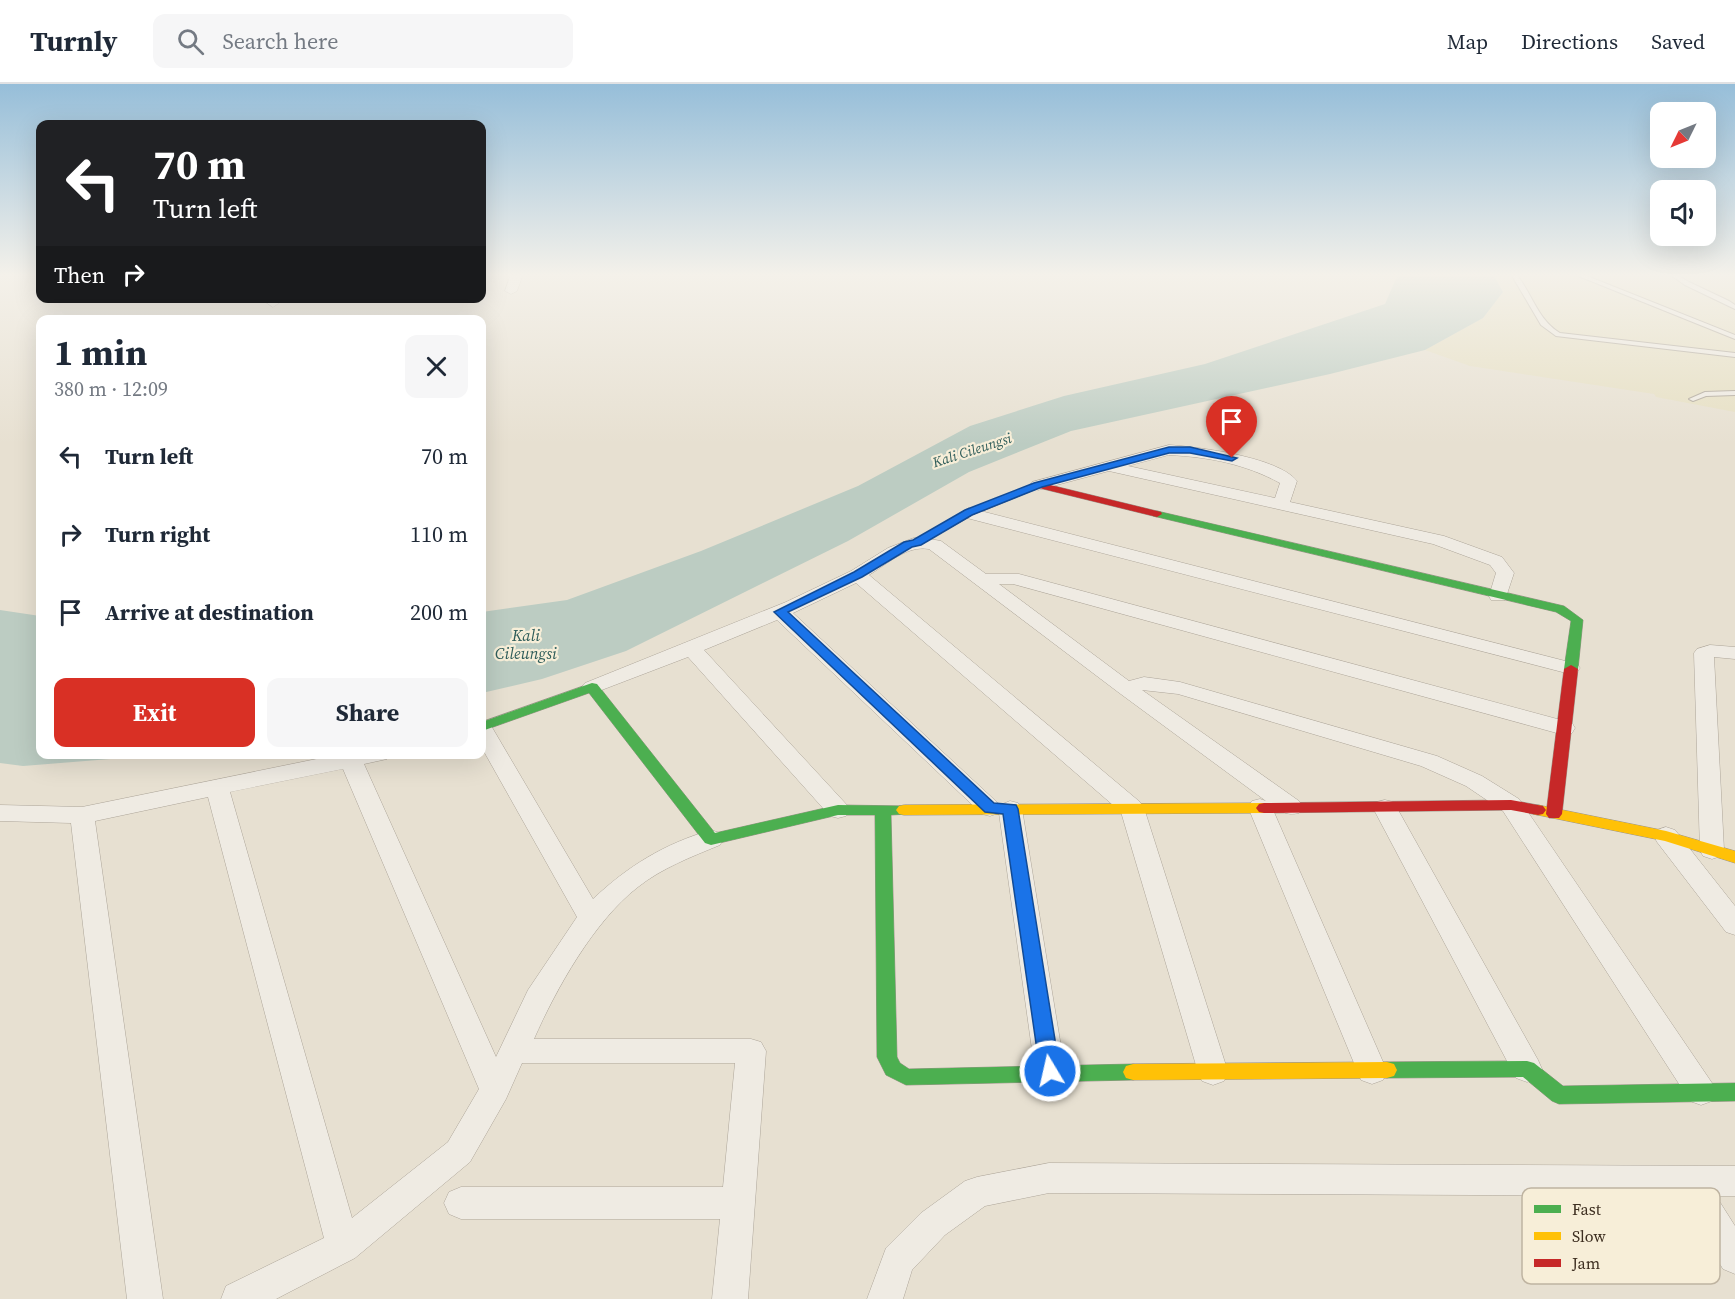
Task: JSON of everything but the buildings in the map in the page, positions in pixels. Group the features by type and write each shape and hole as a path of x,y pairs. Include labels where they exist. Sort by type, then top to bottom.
{"street":[{"path":"486,727 780,612 858,574 908,544 917,542 969,513 1038,485 1169,450 1213,454 1271,470 1289,481 1281,505"},
{"path":"1108,466 1438,540 1496,561 1505,573 1498,596"},
{"path":"1038,485 1560,609 1576,620 1554,814"},
{"path":"969,513 1570,669"},
{"path":"917,542 935,545 1125,688 1291,807"},
{"path":"858,574 1132,808 1213,1072"},
{"path":"982,580 1013,578 1564,728"},
{"path":"780,612 1000,809 1050,1071"},
{"path":"690,648 838,810"},
{"path":"1712,850 1704,653 1710,651 1735,654"},
{"path":"1125,688 1144,683 1180,688 1429,761 1474,781 1511,805 1701,1092"},
{"path":"592,687 711,839"},
{"path":"486,735 591,918"},
{"path":"0,813 82,815 216,786 362,759"},
{"path":"352,762 495,1090"},
{"path":"216,786 343,1246"},
{"path":"239,1299 343,1246 459,1152 495,1090 538,998 591,918 628,881 663,859 711,839 838,810 1385,808 1511,805 1666,837 1735,857"},
{"path":"1260,807 1372,1071"},
{"path":"1385,808 1527,1069 1559,1095 1735,1092"},
{"path":"883,811 887,1057 893,1069 906,1077 1050,1071 1527,1069"},
{"path":"82,815 145,1299"},
{"path":"1666,837 1735,925"},
{"path":"513,1051 751,1050 730,1299"},
{"path":"885,1299 898,1260 933,1224 977,1192 1049,1178 1735,1181"},
{"path":"1689,1182 1693,1188"},
{"path":"461,1203 738,1203"},
{"path":"1720,1233 1735,1257"}],"lane":[{"path":"1549,331 1558,335 1735,356"},
{"path":"1719,331 1735,337"},
{"path":"1694,399 1705,394 1735,393"}],"shaded area":[{"path":"1460,331 1735,331 1735,412 1656,397 1654,394 1470,366 1425,350"}],"water":[{"name":"Kali Cileungsi","path":"1305,331 1460,331 1425,350 1330,374 1071,431 969,472 848,541 626,651 542,679 486,692 486,611 567,600 701,551 858,486 970,426 1064,396 1205,364"},
{"path":"0,610 36,615 36,759 110,759 23,766 0,763"}],"traffic: fast":[{"path":"1157,514 1560,609 1577,620 1571,669"},
{"path":"486,726 592,687 711,839 838,810 904,810"},
{"path":"883,811 887,1057 893,1069 906,1077 1133,1072"},
{"path":"1387,1070 1527,1069 1559,1095 1735,1092"}],"traffic: slow":[{"path":"904,810 1264,808"},
{"path":"1538,810 1666,836 1735,857"},
{"path":"1133,1072 1387,1070"}],"traffic: jam":[{"path":"917,542 969,513 1038,485 1157,514"},
{"path":"1554,814 1571,669"},
{"path":"1264,808 1511,805 1538,810"}],"route":[{"path":"1050,1071 1010,809 990,808 780,612 858,574 908,544 917,542 969,513 1038,485 1169,450 1190,450 1232,458"}]}
